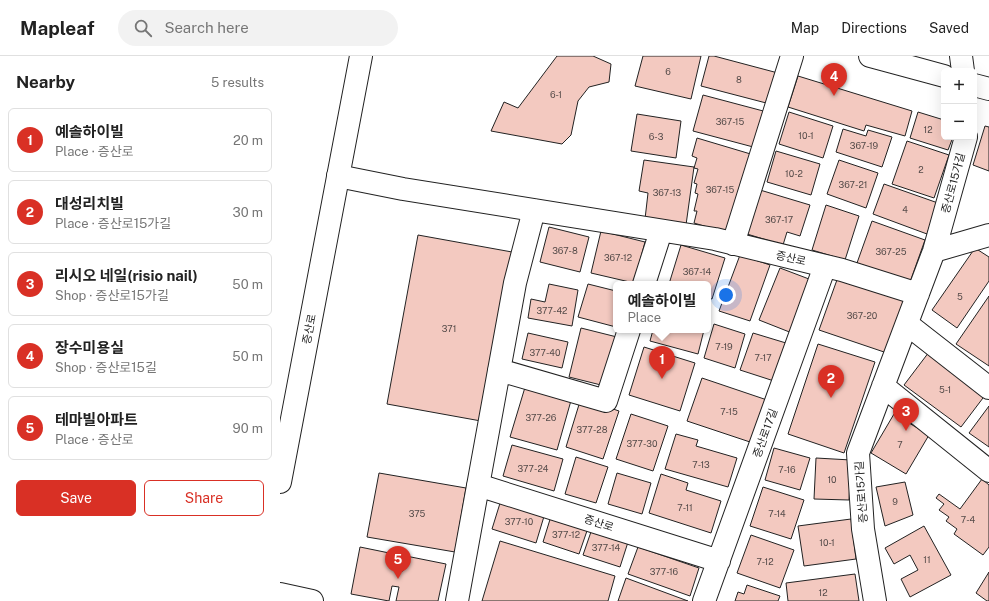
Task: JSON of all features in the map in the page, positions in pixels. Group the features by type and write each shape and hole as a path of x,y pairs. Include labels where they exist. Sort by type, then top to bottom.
{"street":[{"name":"증산로","path":"280,482 361,56"},
{"path":"733,244 792,56"},
{"path":"870,56 941,75"},
{"path":"961,56 963,68"},
{"path":"977,86 989,89"},
{"name":"증산로15가길","path":"876,601 863,530 858,453 934,251 965,140"},
{"name":"증산로","path":"338,176 403,189 715,240 825,266 918,294"},
{"path":"458,601 515,283 534,210"},
{"path":"645,281 661,231"},
{"path":"934,251 989,235"},
{"name":"증산로17길","path":"704,601 825,266"},
{"path":"907,324 989,388"},
{"path":"499,370 606,401 628,333"},
{"path":"883,386 989,471"},
{"name":"증산로","path":"478,485 719,560"},
{"path":"280,594 312,601"}],"building":[{"path":"557,56 593,56 611,64 609,82 589,87 578,101 571,135 562,144 491,131 504,102 518,108"},
{"path":"643,56 701,56 691,99 635,86"},
{"path":"709,56 778,73 770,104 701,86"},
{"path":"798,76 912,111 905,136 866,125 864,131 788,107"},
{"path":"703,95 767,112 757,148 693,131"},
{"path":"789,112 833,126 823,158 779,144"},
{"path":"918,112 941,119 941,140 952,140 948,150 910,138"},
{"path":"637,114 681,121 676,158 631,151"},
{"path":"985,126 989,127 989,171 973,165"},
{"path":"843,129 866,136 868,130 892,137 882,167 836,152"},
{"path":"697,138 754,155 731,234 694,223 697,211 694,211 698,194 695,193 697,184 694,183 698,169 694,168 697,158 692,156"},
{"path":"907,141 949,155 934,198 892,184"},
{"path":"776,151 820,164 811,195 767,182"},
{"path":"644,160 694,167 686,225 645,219 648,193 639,191"},
{"path":"839,160 878,173 866,208 827,194"},
{"path":"884,184 938,203 927,234 873,214"},
{"path":"760,190 810,205 800,236 787,232 783,245 747,234"},
{"path":"826,205 859,216 845,260 812,250"},
{"path":"872,221 925,240 910,282 857,263"},
{"path":"549,227 589,237 580,272 540,262"},
{"path":"601,231 645,242 635,281 625,281 591,273"},
{"path":"418,235 512,252 481,421 387,404"},
{"path":"681,245 725,258 712,299 711,281 670,281"},
{"path":"975,248 989,257 989,281 957,328 932,310"},
{"path":"740,255 770,265 750,321 719,311"},
{"path":"780,268 809,279 792,333 759,320"},
{"path":"838,277 906,300 887,353 819,330"},
{"path":"549,284 578,290 572,326 528,318 531,299 545,302"},
{"path":"588,284 613,290 613,326 578,317"},
{"path":"989,296 989,366 956,344"},
{"path":"714,324 745,334 735,368 704,358"},
{"path":"581,328 617,337 605,386 569,377"},
{"path":"528,333 568,342 562,368 522,359"},
{"path":"652,333 703,333 698,354 650,341"},
{"path":"753,333 786,343 774,381 740,370"},
{"path":"818,344 875,362 844,453 788,434"},
{"path":"644,347 695,363 680,411 629,395"},
{"path":"929,352 986,394 961,427 904,385"},
{"path":"702,378 770,401 756,444 687,421"},
{"path":"526,384 572,397 557,450 510,437"},
{"path":"581,398 619,411 603,459 566,447"},
{"path":"989,406 989,447 969,433"},
{"path":"631,414 668,426 653,471 616,459"},
{"path":"894,414 929,435 906,474 871,453"},
{"path":"676,434 698,440 696,446 737,458 728,487 665,469"},
{"path":"512,445 563,459 554,491 503,476"},
{"path":"774,448 810,458 800,490 765,480"},
{"path":"576,457 608,467 596,503 565,494"},
{"path":"816,458 851,460 849,500 814,499"},
{"path":"379,473 466,488 455,552 367,537"},
{"path":"617,473 651,483 642,514 608,504"},
{"path":"661,474 688,483 686,490 721,501 711,533 649,513"},
{"path":"982,479 989,485 989,547 983,555 954,534 957,529 946,521 949,517 939,510 944,504 936,498 939,494 960,509"},
{"path":"905,482 913,515 885,526 876,487"},
{"path":"763,487 804,500 791,539 750,526"},
{"path":"501,500 545,513 536,543 492,529"},
{"path":"552,513 589,525 579,554 543,542"},
{"path":"851,519 856,559 804,566 798,526"},
{"path":"593,526 629,539 620,567 583,555"},
{"path":"924,526 951,575 910,597 901,579 918,570 910,555 894,564 885,548"},
{"path":"751,535 794,550 780,588 737,573"},
{"path":"500,541 615,576 608,601 482,601"},
{"path":"360,547 399,555 396,570 403,571 406,556 446,564 438,601 396,601 399,587 392,586 389,601 351,594"},
{"path":"638,547 699,568 690,596 628,574"},
{"path":"989,572 989,601 987,601 976,593"},
{"path":"855,574 859,601 788,601 786,583"},
{"path":"626,578 688,601 618,601"},
{"path":"747,585 780,596 778,601 735,601 738,592 744,594"}],"place":[{"name":"장수미용실","path":"834,96"},
{"name":"예솔하이빌","path":"662,379"},
{"name":"대성리치빌","path":"831,398"},
{"name":"리시오 네일(risio nail)","path":"906,431"},
{"name":"테마빌아파트","path":"398,579"}]}
